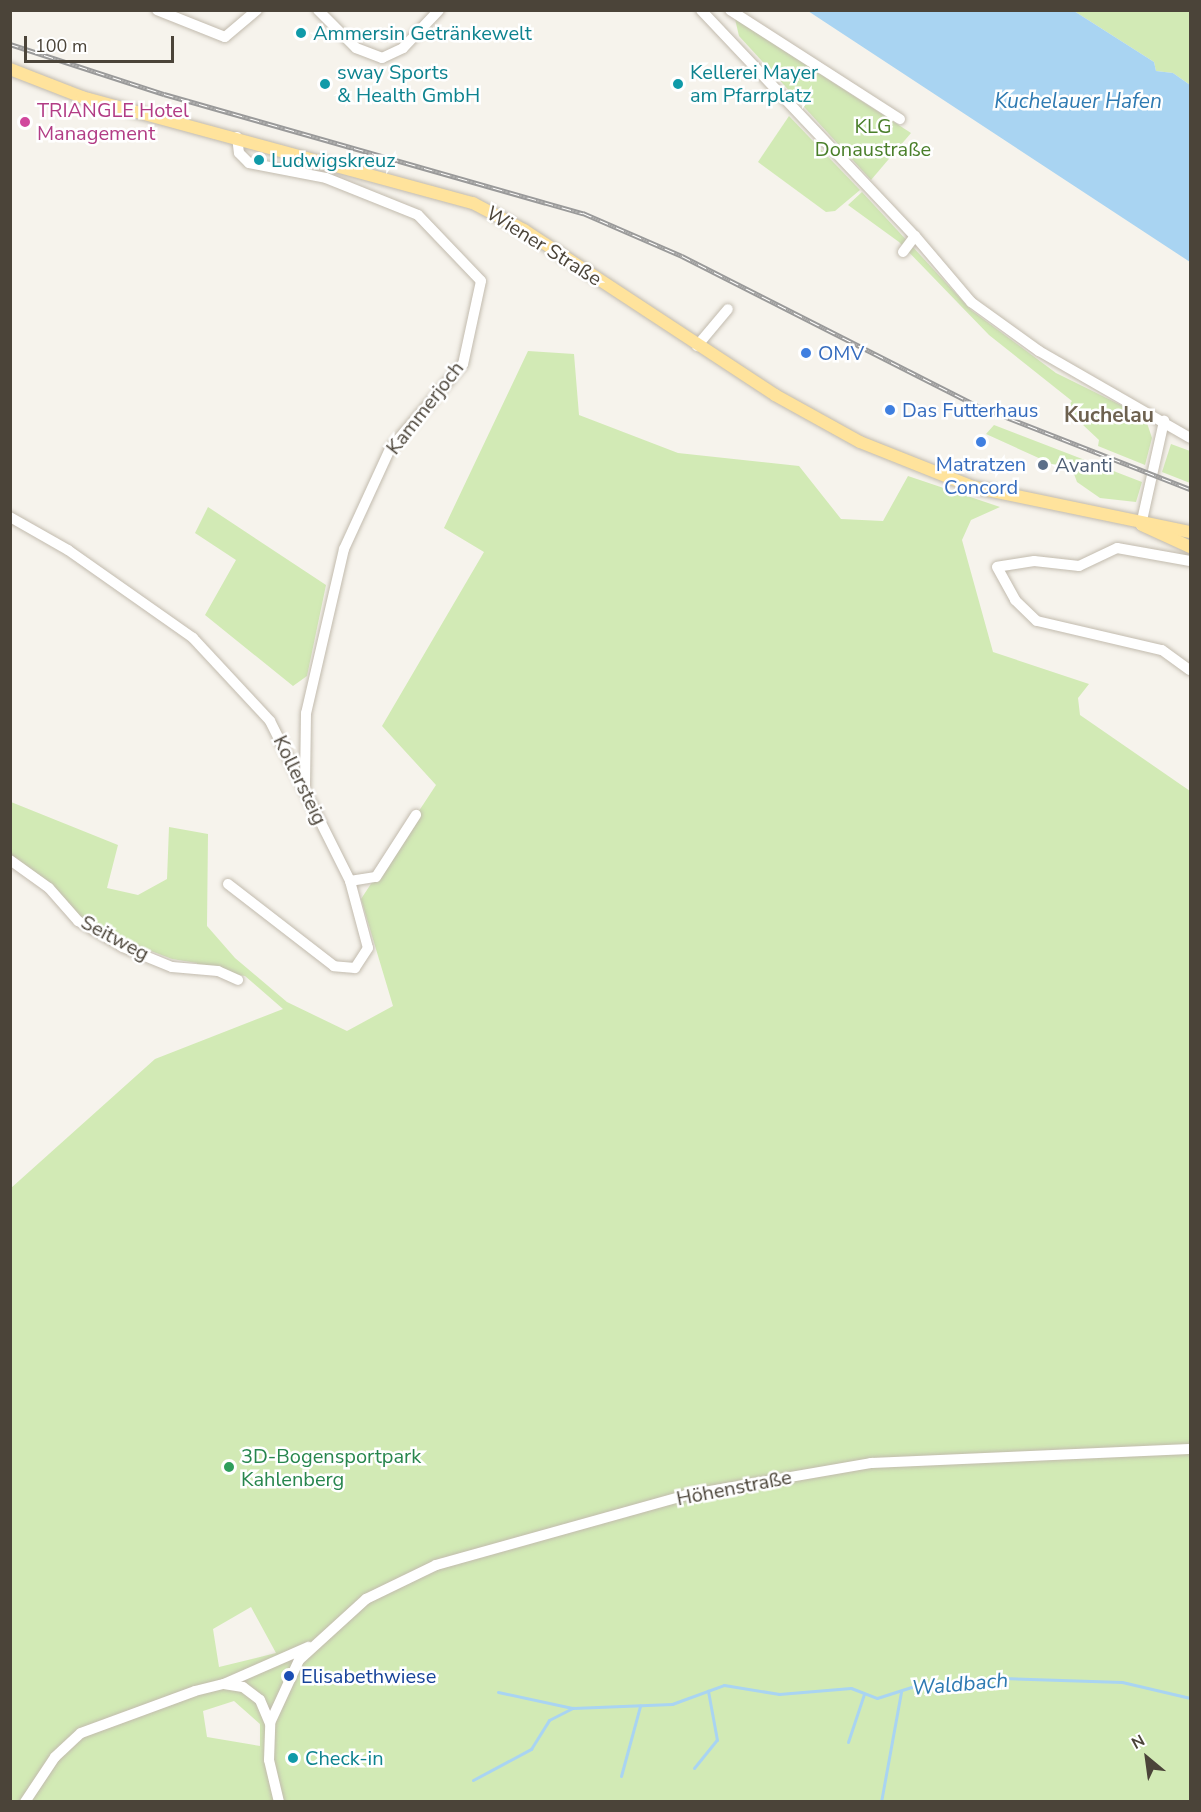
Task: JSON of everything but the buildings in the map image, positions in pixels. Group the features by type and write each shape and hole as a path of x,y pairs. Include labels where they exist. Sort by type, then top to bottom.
{"main road":[{"name":"Wiener Straße","path":"10,69 81,98 237,137 473,203 524,230 697,346 860,442 973,487 1141,525"},
{"path":"1141,525 1191,532"},
{"path":"1141,525 1191,547"}],"street":[{"path":"157,10 218,37 237,30 257,10"},
{"path":"318,10 356,48 382,58 403,48 439,10"},
{"path":"701,10 915,236 984,313 1039,351 1191,438"},
{"path":"712,20 730,10 900,119"},
{"name":"Kammerjoch","path":"237,137 243,159 256,166 326,178 418,215 481,281 463,364 390,449 344,549 306,713 305,788"},
{"path":"903,252 915,236"},
{"path":"697,346 728,309"},
{"path":"1141,525 1164,421"},
{"name":"Kollersteig","path":"10,517 68,550 193,638 280,734 350,881 368,948 355,968 342,969 228,884"},
{"path":"1191,561 1117,548 1079,566 1034,561 997,567 1015,600 1037,621 1162,650 1191,670"},
{"path":"350,881 376,877 416,815"},
{"name":"Seitweg","path":"10,860 49,888 78,921 123,947 172,967 218,971 238,980"},
{"name":"Höhenstraße","path":"25,1802 60,1752 93,1726 224,1684 310,1646 366,1599 427,1568 686,1495 871,1462 1191,1449"},
{"name":"Höhenstraße","path":"279,1802 269,1760 270,1723 283,1688 310,1646"},
{"name":"Höhenstraße","path":"224,1684 238,1686 260,1700 270,1723"}],"green space":[{"path":"1074,11 1190,11 1190,85 1173,73 1156,71 1154,62"},
{"name":"KLG Donaustraße","path":"735,19 911,133 871,180 739,36"},
{"path":"789,116 860,190 835,211 826,212 758,162"},
{"path":"862,192 971,310 1056,373 1145,417 1152,438 1145,465 1098,446 1099,440 1066,409 1072,401 989,335 899,242 848,205"},
{"path":"528,351 574,354 579,415 678,453 799,466 841,519 883,521 908,476 1000,507 971,520 962,540 993,652 1089,684 1078,698 1080,715 1190,791 1190,1801 11,1801 11,1188 155,1059 283,1009 245,976 197,968 197,963 172,959 80,924 53,893 11,861 11,802 118,845 107,888 138,895 167,879 169,827 208,834 207,926 235,958 287,1002 347,1031 393,1006 361,899 436,785 382,726 484,552 444,528","holes":["251,1607 276,1653 219,1667 213,1629","234,1701 260,1724 260,1746 207,1737 203,1711"]},
{"path":"994,425 1142,482 1136,502 1100,498 1077,482 1074,474 986,434"},
{"path":"1171,444 1190,451 1190,483 1162,472"},
{"path":"208,507 326,585 307,676 293,686 205,615 236,560 195,533"}],"water":[{"name":"Kuchelauer Hafen","path":"808,11 1074,11 1154,62 1156,71 1173,73 1190,85 1190,262"}],"waterway":[{"name":"Waldbach","path":"473,1780 531,1749 549,1720 573,1708 672,1704 724,1685 779,1694 851,1688 877,1698 921,1684 965,1685 1002,1678 1122,1682 1190,1698"},
{"path":"694,1768 717,1740 708,1691"},
{"path":"498,1692 572,1708"},
{"path":"881,1802 901,1692"},
{"path":"848,1742 864,1694"},
{"path":"621,1776 640,1706"}],"railway":[{"path":"10,44 164,94 583,213 682,256 978,406 1190,489"}],"place":[{"name":"Ammersin Getränkewelt","path":"301,33"},
{"name":"sway Sports & Health GmbH","path":"325,84"},
{"name":"Kellerei Mayer am Pfarrplatz","path":"678,84"},
{"name":"TRIANGLE Hotel Management","path":"25,122"},
{"name":"Ludwigskreuz","path":"259,160"},
{"name":"OMV","path":"806,353"},
{"name":"Das Futterhaus","path":"890,410"},
{"name":"Matratzen Concord","path":"981,442"},
{"name":"Avanti","path":"1043,465"},
{"name":"3D-Bogensportpark Kahlenberg","path":"229,1467"},
{"name":"Elisabethwiese","path":"289,1676"},
{"name":"Check-in","path":"293,1758"}],"district":[{"name":"Kuchelau","path":"1109,415"}]}
